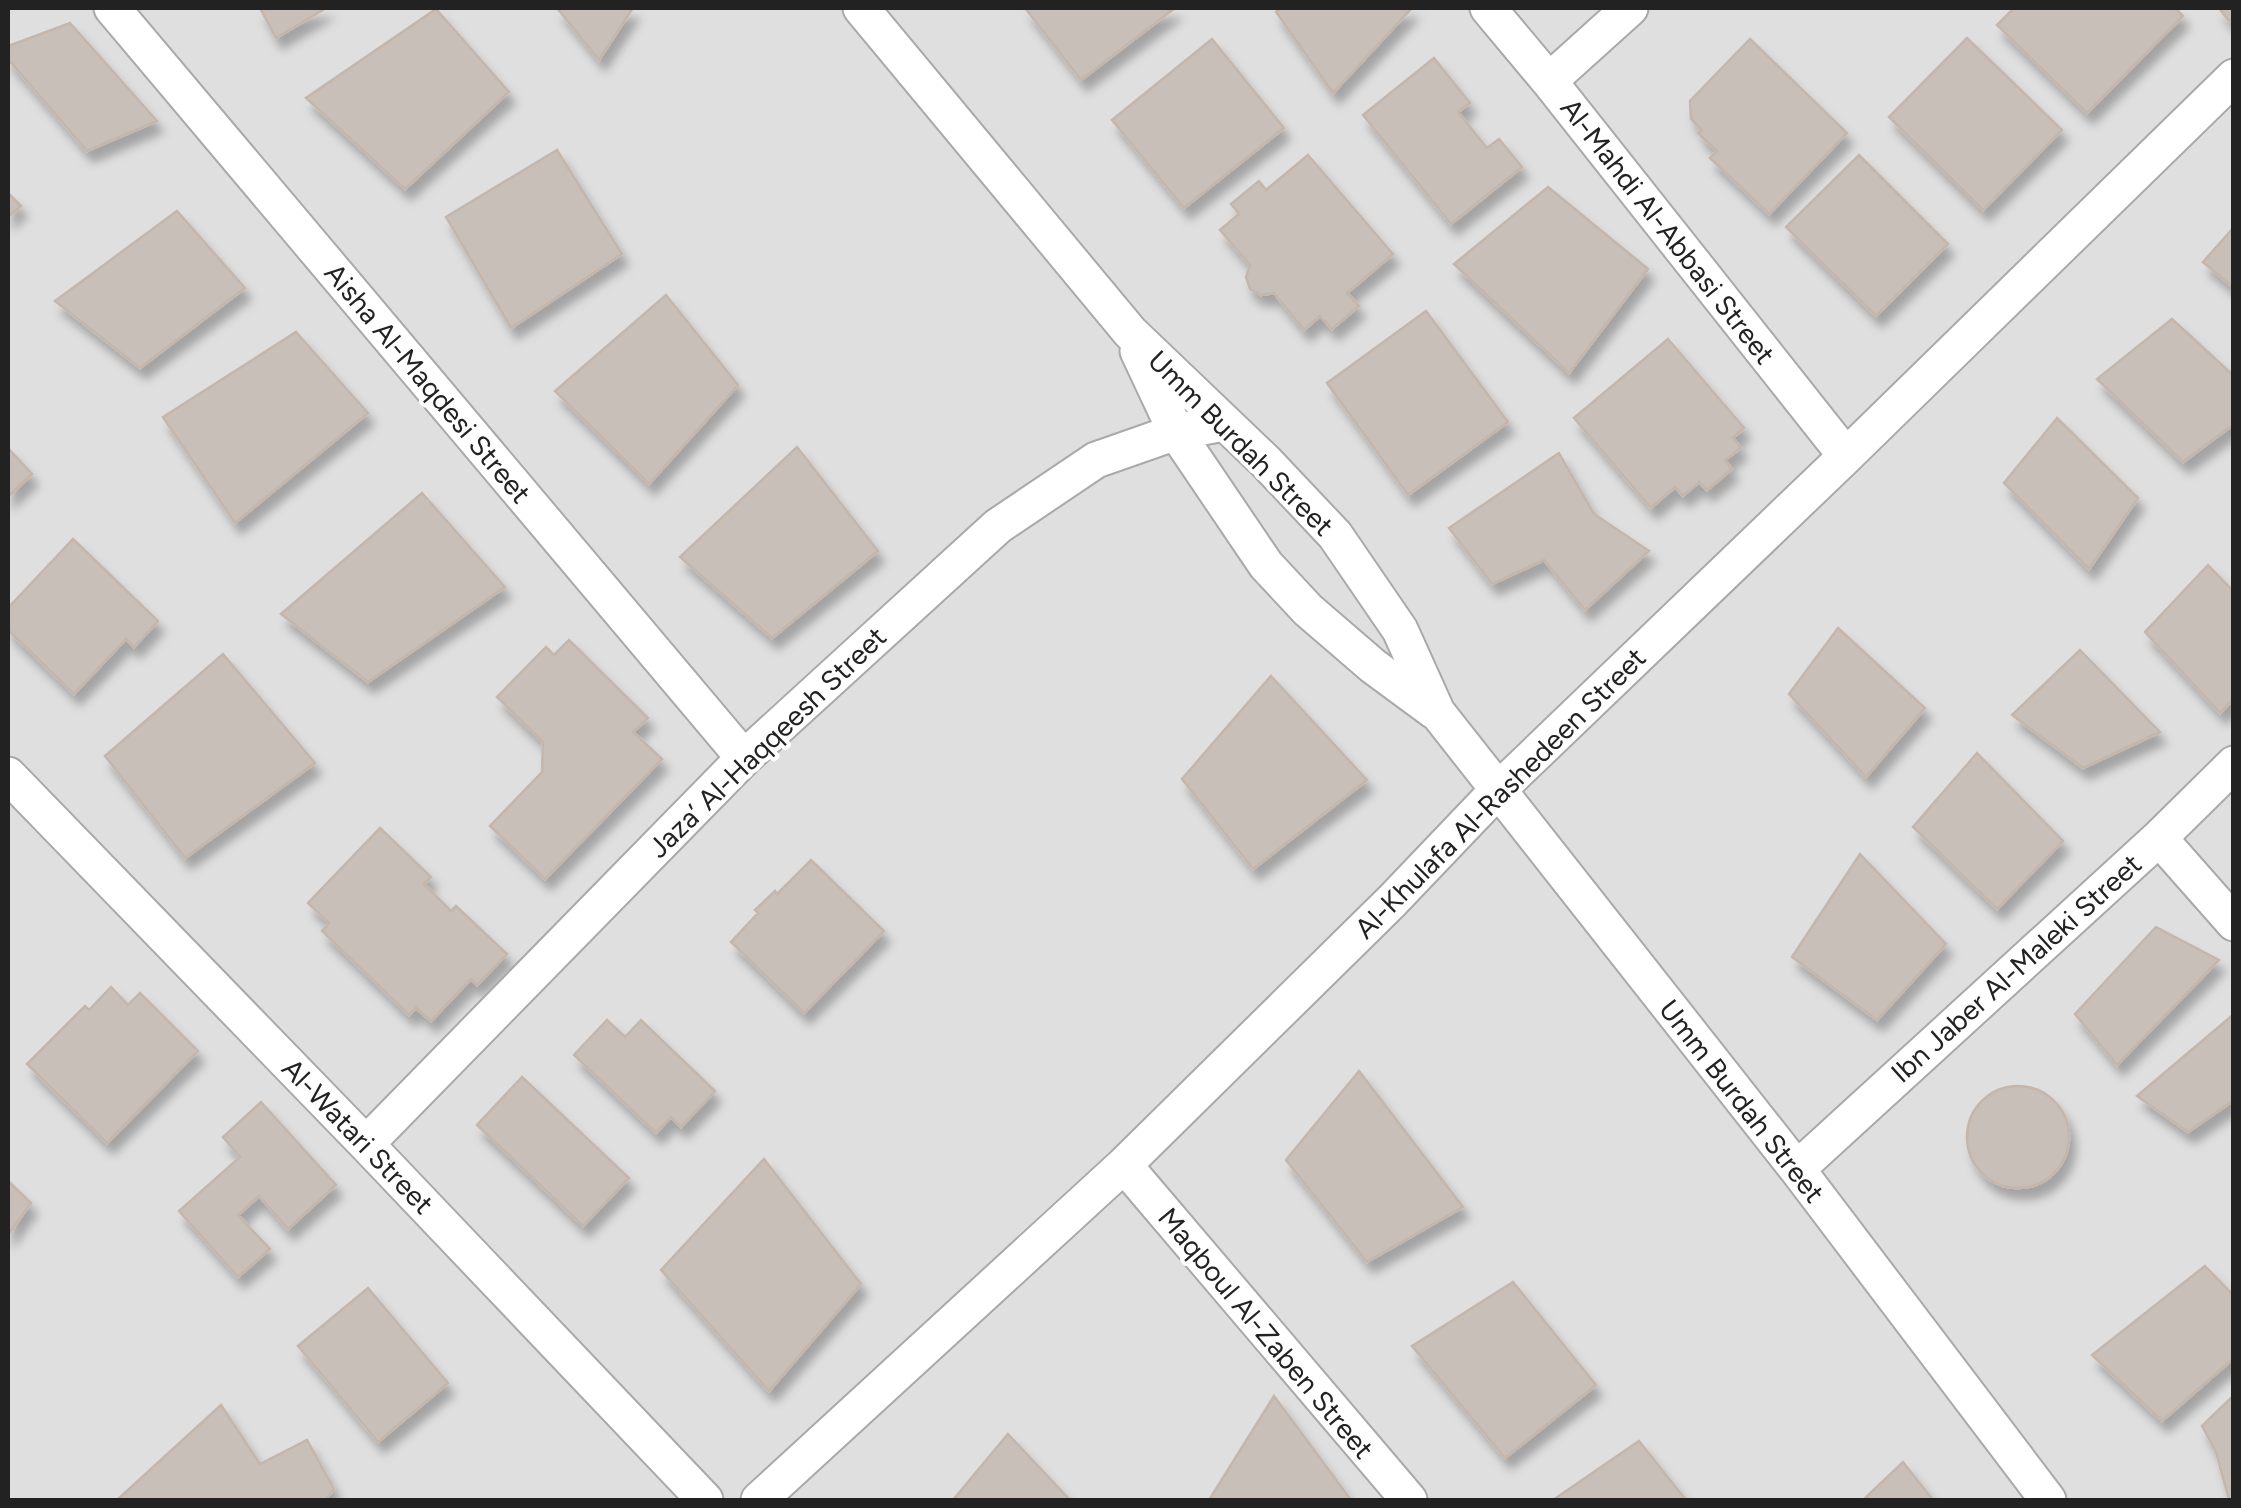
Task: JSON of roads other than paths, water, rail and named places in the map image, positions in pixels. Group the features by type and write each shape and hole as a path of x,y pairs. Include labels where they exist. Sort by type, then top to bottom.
{"street":[{"name":"Aisha Al-Maqdesi Street","path":"112,8 744,758"},
{"name":"Umm Burdah Street","path":"860,8 1130,332 1266,462 1335,536 1400,630 1436,712 1797,1169 2048,1498"},
{"name":"Al-Mahdi Al-Abbasi Street","path":"1488,8 1846,456"},
{"path":"1549,81 1630,8"},
{"name":"Al-Khulafa Al-Rashedeen Street","path":"759,1500 1124,1164 1392,901 1497,790 2234,77"},
{"name":"Umm Burdah Street","path":"1130,332 1176,432 1266,566 1308,610 1373,666 1436,712"},
{"name":"Jaza’ Al-Haqqeesh Street","path":"366,1144 744,758 998,526 1096,460 1176,432 1224,424"},
{"name":"Ibn Jaber Al-Maleki Street","path":"1797,1169 2159,838 2234,764"},
{"name":"Al-Watari Street","path":"8,775 705,1500"},
{"path":"2159,838 2234,924"},
{"name":"Maqboul Al-Zaben Street","path":"1124,1164 1409,1500"}]}
